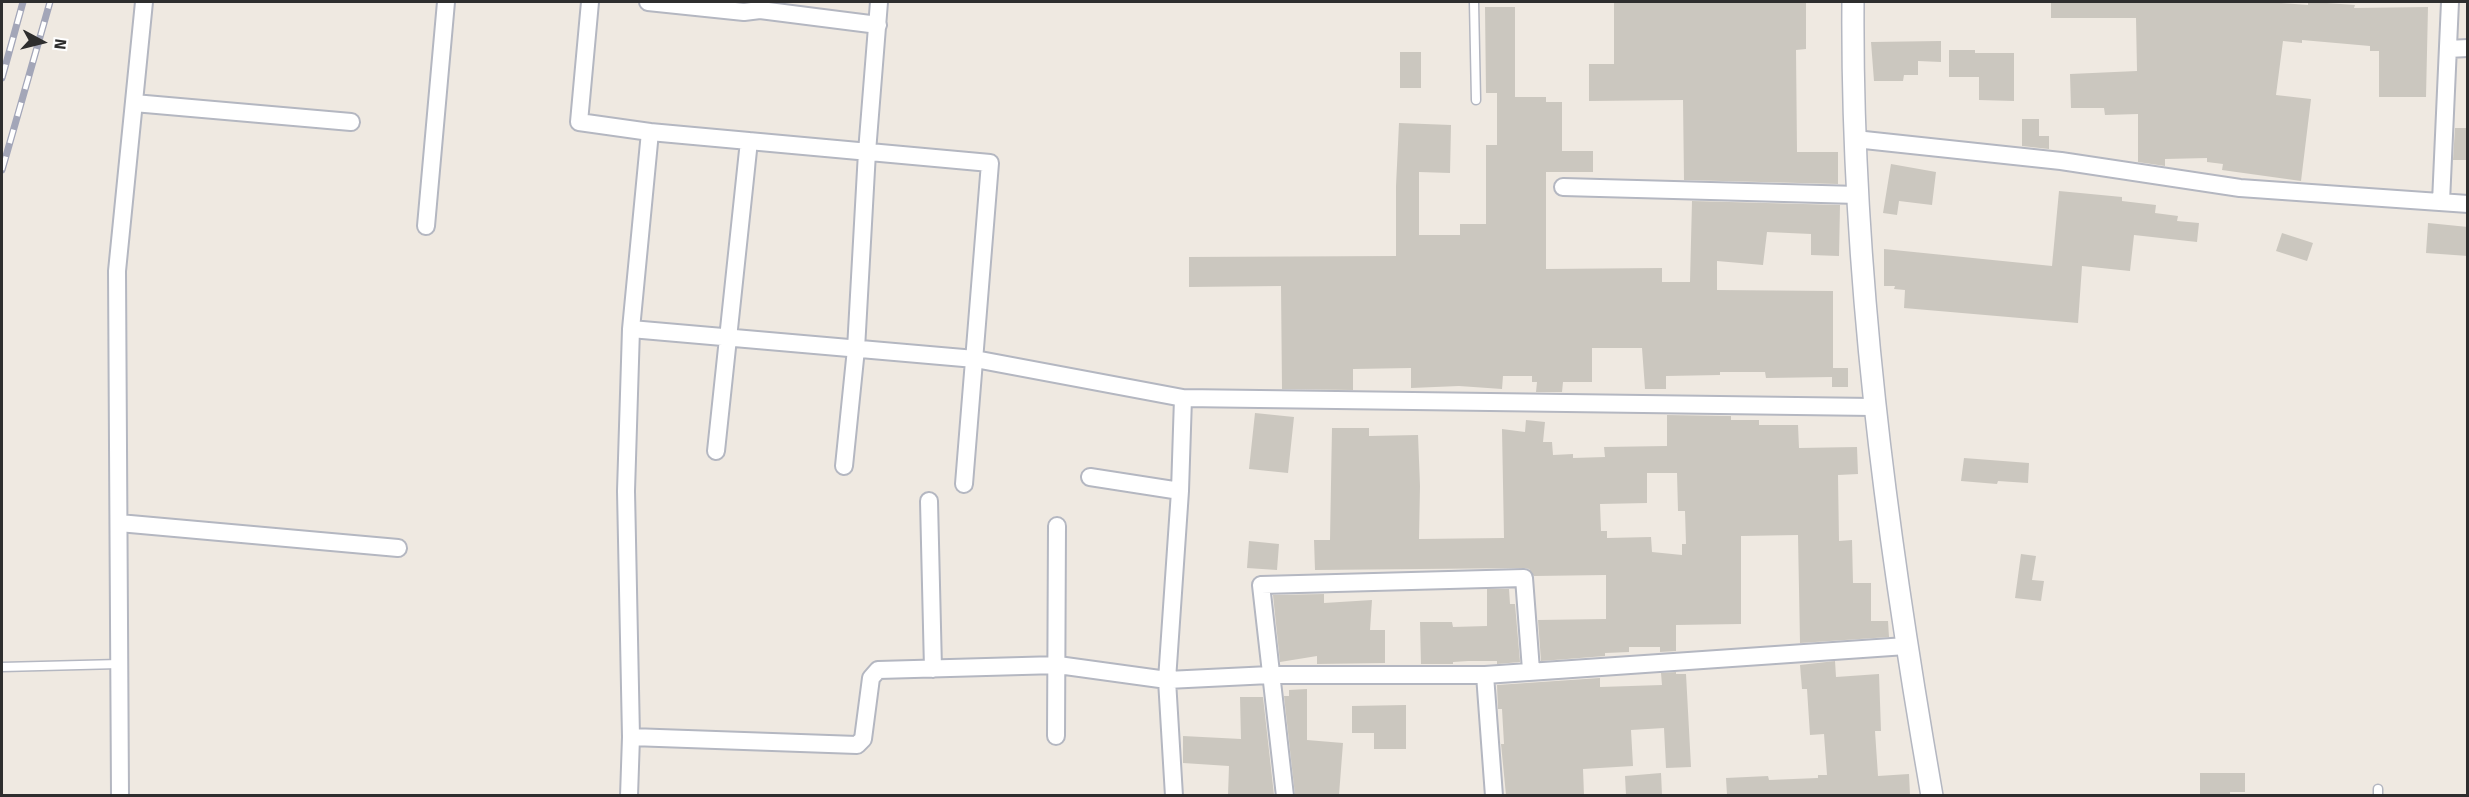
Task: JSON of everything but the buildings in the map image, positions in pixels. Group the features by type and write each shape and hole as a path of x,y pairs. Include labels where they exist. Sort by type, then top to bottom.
{"street":[{"path":"120,795 117,271 144,2"},
{"path":"426,226 446,2"},
{"path":"590,2 579,122 650,132 990,163 964,484"},
{"path":"648,2 744,12 761,5 878,26"},
{"path":"844,466 856,349 867,152 879,2"},
{"path":"1853,2 1855,139 1873,407 1905,645 1932,795"},
{"path":"2440,202 2450,2"},
{"path":"2448,49 2468,48"},
{"path":"134,103 351,122"},
{"path":"629,795 631,737 626,491 631,329 650,132"},
{"path":"1855,139 2061,161 2240,188 2468,204"},
{"path":"716,452 749,141"},
{"path":"1563,187 1858,195"},
{"path":"631,329 975,360 1183,398 1873,407"},
{"path":"1174,795 1167,680 1180,491 1183,398"},
{"path":"1090,477 1180,491"},
{"path":"929,501 933,669"},
{"path":"119,523 398,548"},
{"path":"1056,736 1057,526"},
{"path":"1285,795 1261,585 1524,578 1531,670"},
{"path":"631,737 857,745 863,739 871,678 878,670 1058,665 1167,680 1270,675 1485,675 1905,645"},
{"path":"1485,675 1494,795"}],"lane":[{"path":"1474,2 1476,100"},
{"path":"2,667 119,664"}],"railway":[{"path":"2,78 23,2"},
{"path":"2,170 50,2"}]}
